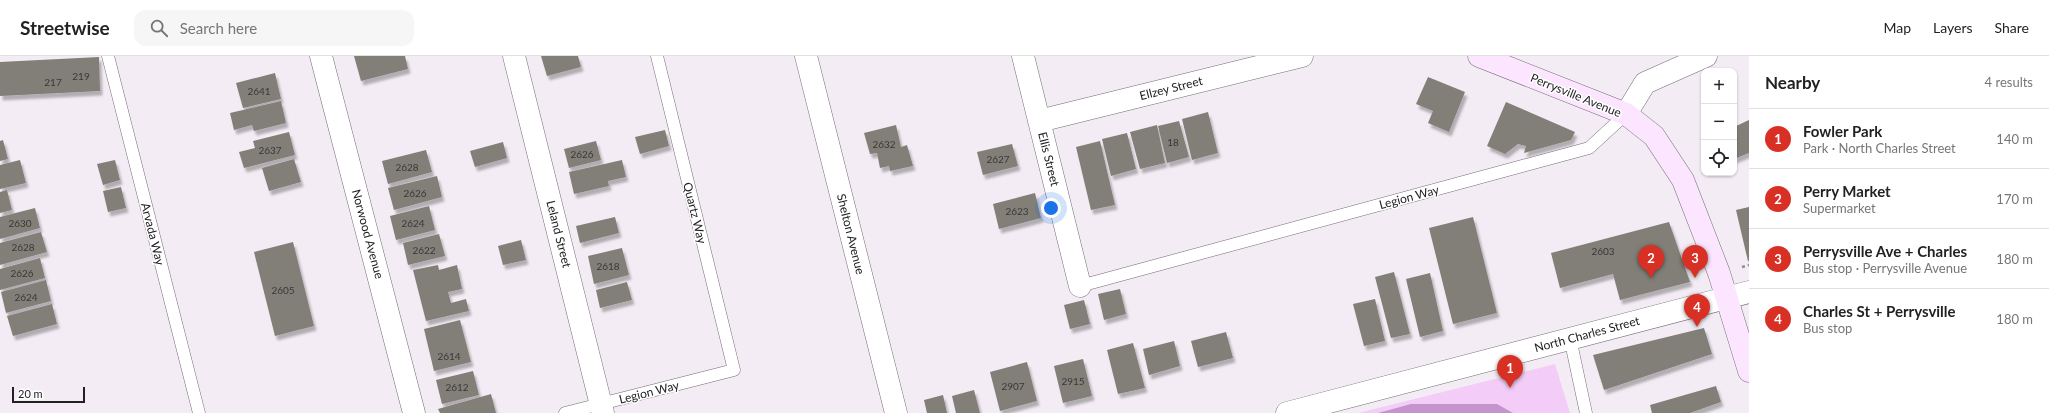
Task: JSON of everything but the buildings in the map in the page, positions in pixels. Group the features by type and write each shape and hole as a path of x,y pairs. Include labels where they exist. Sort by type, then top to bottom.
{"main road":[{"name":"Perrysville Avenue","path":"1479,56 1626,114 1654,136 1683,180 1727,298 1749,371"}],"street":[{"name":"Norwood Avenue","path":"321,56 414,413"},
{"name":"Leland Street","path":"514,56 602,408"},
{"name":"Shelton Avenue","path":"806,56 896,413"},
{"name":"Ellis Street","path":"1023,56 1080,286"},
{"name":"Ellzey Street","path":"1039,121 1302,56"},
{"name":"Legion Way","path":"1626,114 1645,83 1706,56"},
{"name":"North Charles Street","path":"1287,413 1749,292"}],"lane":[{"name":"Arvada Way","path":"108,56 199,413"},
{"name":"Quartz Way","path":"657,56 734,370"},
{"name":"Legion Way","path":"1080,286 1590,148 1626,114"},
{"path":"1570,338 1586,413"},
{"name":"Legion Way","path":"565,413 602,408 734,370"}],"shaded area":[{"path":"1555,364 1570,413 1358,413"},
{"path":"1411,404 1497,404 1513,413 1378,413"}],"place":[{"name":"Perry Market","path":"1651,278"},
{"name":"Perrysville Ave + Charles","path":"1695,278"},
{"name":"Charles St + Perrysville","path":"1697,327"},
{"name":"Fowler Park","path":"1510,388"}]}
